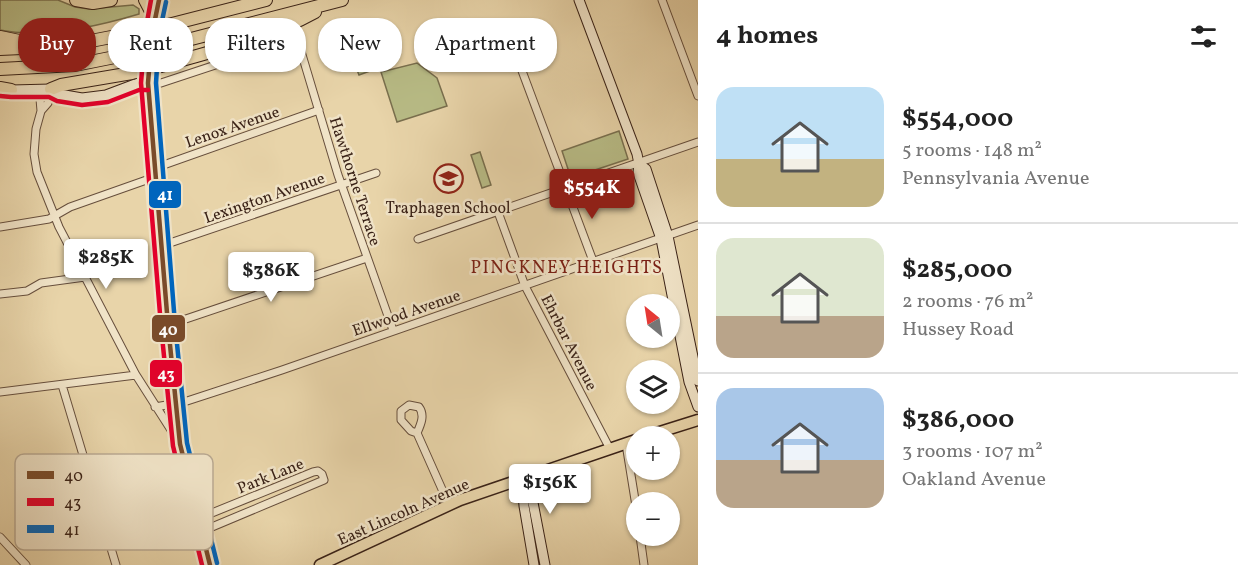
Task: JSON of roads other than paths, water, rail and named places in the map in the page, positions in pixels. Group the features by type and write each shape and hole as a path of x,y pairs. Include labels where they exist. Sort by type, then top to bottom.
{"highway":[{"path":"76,0 93,3 111,0"},
{"path":"145,0 153,18"},
{"path":"96,41 266,0"},
{"path":"0,69 75,65 135,53 337,1"},
{"path":"51,89 61,85 132,73 213,51 296,23 337,1"},
{"path":"0,37 18,41"},
{"path":"0,49 18,49"}],"main road":[{"path":"154,18 159,0"},
{"path":"149,72 161,246 175,404 182,454"},
{"path":"679,426 698,420"},
{"name":"East Lincoln Avenue","path":"320,565 449,505 626,444"},
{"path":"205,550 210,565"}],"street":[{"path":"579,0 639,164 638,173 664,237 698,381"},
{"path":"662,0 698,96"},
{"name":"Hawthorne Terrace","path":"148,82 161,83 297,38 341,185 393,330"},
{"path":"523,72 593,261"},
{"path":"4,90 51,89 60,94 90,97 148,82"},
{"path":"35,89 40,99 41,111 36,129 34,160 54,216 136,375 180,444"},
{"path":"41,111 48,103 51,89"},
{"name":"Lenox Avenue","path":"0,227 50,219 70,207 155,172 319,110"},
{"path":"418,239 698,142"},
{"name":"Lexington Avenue","path":"161,246 376,173"},
{"name":"Ehrbar Avenue","path":"498,212 525,286 610,449"},
{"name":"Ellwood Avenue","path":"155,407 175,404 282,370 698,225"},
{"path":"664,237 689,382 698,407"},
{"path":"168,325 367,258"},
{"path":"0,294 27,291 40,283 85,277"},
{"path":"0,392 136,375"},
{"path":"62,385 83,454"},
{"path":"417,433 449,505"},
{"name":"Park Lane","path":"213,513 313,472 318,471 323,477 213,526"},
{"path":"522,479 534,565"},
{"path":"522,479 531,492 546,565"},
{"path":"0,537 26,565"},
{"path":"641,546 644,565"},
{"path":"112,550 116,565"}],"place":[{"name":"Traphagen School","path":"448,179"}],"district":[{"name":"PINCKNEY HEIGHTS","path":"567,267"}]}
